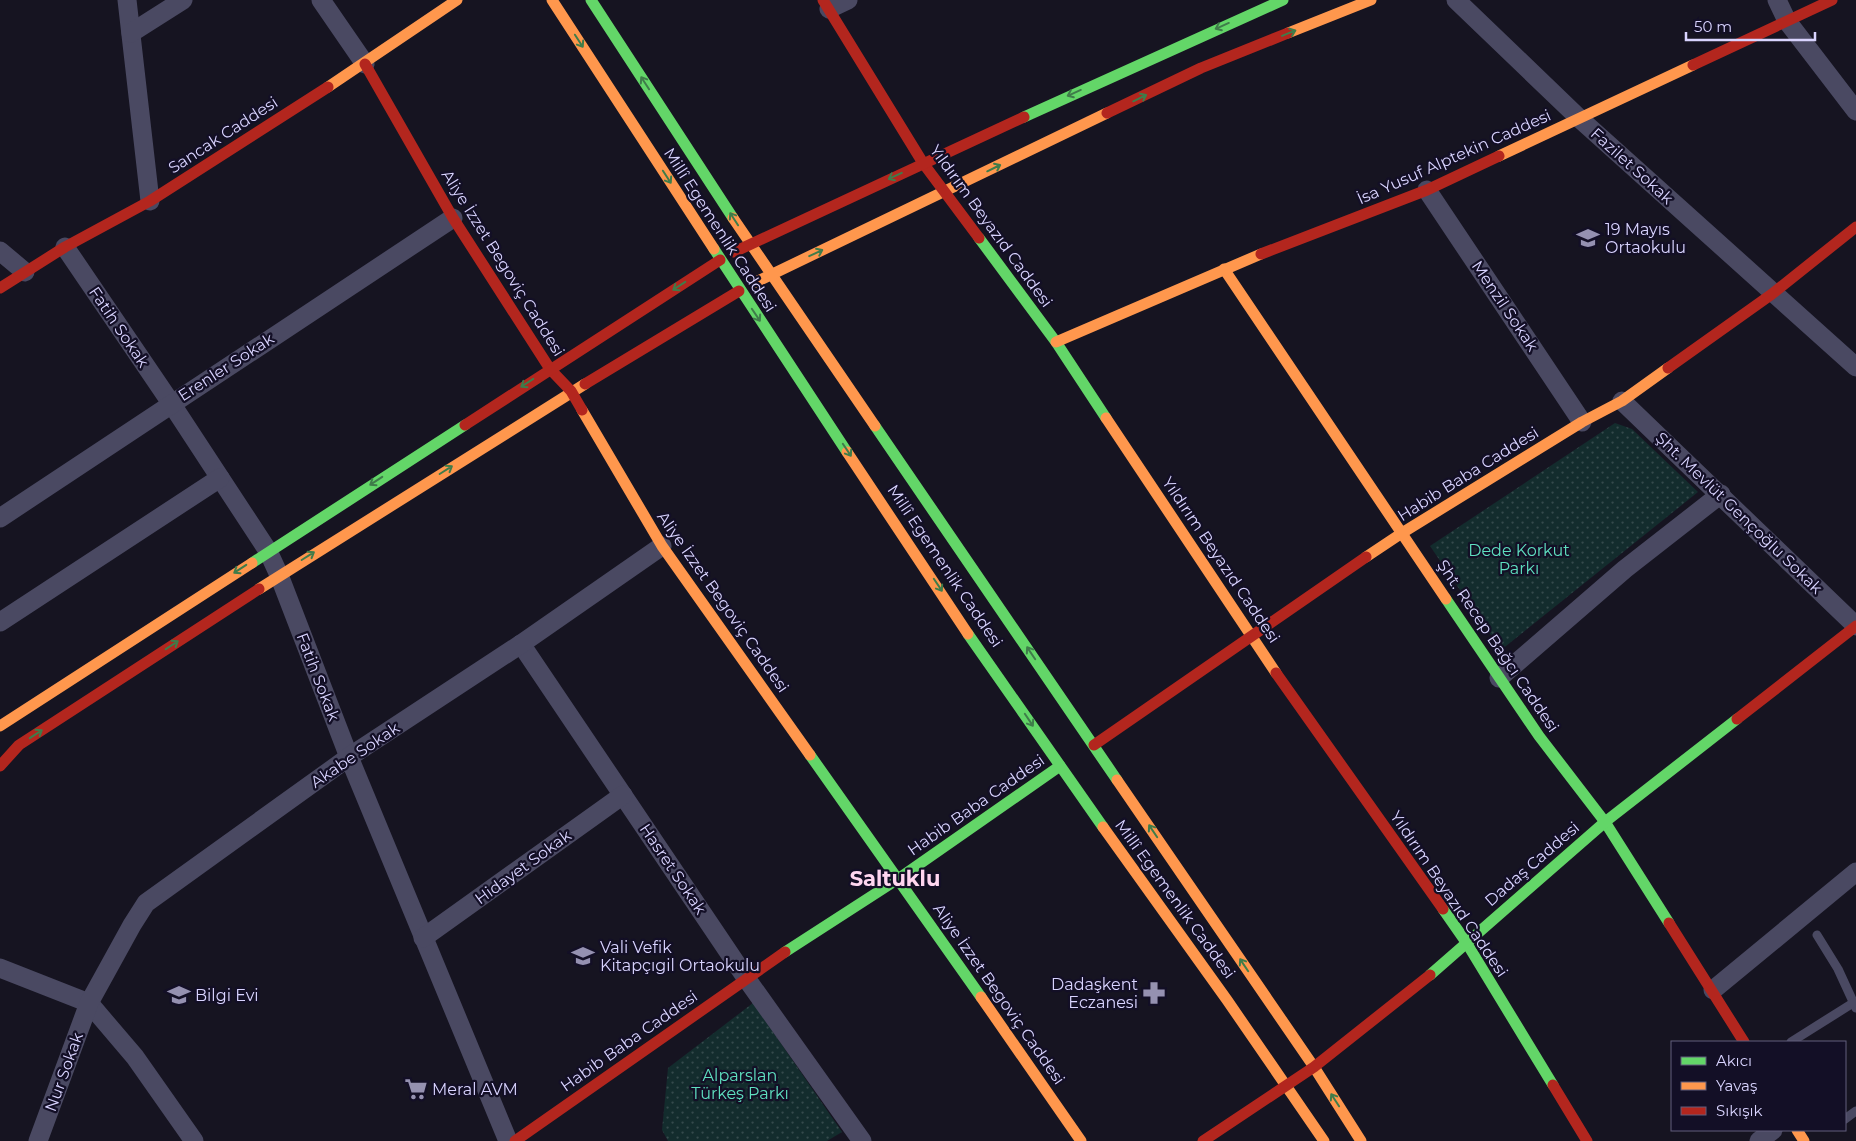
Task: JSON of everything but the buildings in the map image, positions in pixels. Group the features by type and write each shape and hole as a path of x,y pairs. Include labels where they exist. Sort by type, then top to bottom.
{"street":[{"path":"127,0 150,201"},
{"path":"131,33 183,0"},
{"path":"321,0 365,64"},
{"name":"Sancak Caddesi","path":"0,288 65,248 150,201 365,64 457,0"},
{"name":"Millî Egemenlik Caddesi","path":"552,0 740,291 1060,766 1288,1085 1324,1141"},
{"name":"Millî Egemenlik Caddesi","path":"591,0 750,244 772,273 1314,1067 1361,1141"},
{"path":"826,4 848,0"},
{"path":"0,726 720,260 750,244 923,163 1283,0"},
{"path":"0,766 19,745 279,575 571,391 772,273 1201,68 1371,0"},
{"name":"Fazilet Sokak","path":"1456,0 1580,119 1772,294 1856,367"},
{"path":"1777,0 1787,21 1856,111"},
{"name":"İsa Yusuf Alptekin Caddesi","path":"1056,342 1224,269 1427,190 1832,0"},
{"name":"Yıldırım Beyazıd Caddesi","path":"826,4 923,163 1056,342 1250,635 1466,942 1587,1141"},
{"name":"Aliye İzzet Begoviç Caddesi","path":"365,64 453,218 550,369 571,391 662,546 1081,1141"},
{"name":"Menzil Sokak","path":"1427,190 1582,422"},
{"name":"Erenler Sokak","path":"0,518 453,218"},
{"name":"Habib Baba Caddesi","path":"1094,745 1250,635 1402,533 1582,422 1622,401 1772,294 1856,227"},
{"name":"Fatih Sokak","path":"65,248 172,403 268,551 349,757 508,1141"},
{"path":"0,251 25,272"},
{"name":"Şht. Recep Bağcı Caddesi","path":"1224,269 1539,736 1605,822 1713,990 1743,1041"},
{"name":"Şht. Mevlüt Gençoğlu Sokak","path":"1622,401 1721,494 1754,530 1856,626"},
{"path":"0,622 220,478"},
{"path":"1500,678 1625,569 1721,494"},
{"name":"Akabe Sokak","path":"90,1002 132,924 146,903 349,757 521,644 662,546"},
{"name":"Dadaş Caddesi","path":"1203,1141 1314,1067 1420,984 1605,822 1856,626"},
{"name":"Hasret Sokak","path":"521,644 855,1138"},
{"name":"Habib Baba Caddesi","path":"515,1141 746,978 898,879 1060,766"},
{"name":"Hidayet Sokak","path":"423,938 623,795"},
{"path":"1713,990 1856,872"},
{"path":"0,968 90,1002 135,1058 194,1141"},
{"name":"Nur Sokak","path":"38,1141 90,1002"},
{"path":"1759,1141 1772,1131"}],"lane":[{"path":"1793,1041 1855,1005 1838,970 1817,935"}],"green space":[{"name":"Dede Korkut Parkı","path":"1615,423 1632,429 1698,492 1501,650 1430,546"},
{"name":"Alparslan Türkeş Parkı","path":"753,1003 842,1132 827,1141 668,1141 662,1130 668,1068"}],"traffic: fast":[{"path":"591,0 733,218"},
{"path":"1024,117 1283,0"},
{"path":"979,238 1056,342 1106,418"},
{"path":"714,249 847,452"},
{"path":"252,563 465,425"},
{"path":"875,426 1117,780"},
{"path":"1446,599 1539,736 1605,822 1669,923"},
{"path":"968,634 1103,827"},
{"path":"1430,975 1605,822 1737,719"},
{"path":"810,755 981,997"},
{"path":"785,952 898,879 1060,766"},
{"path":"1443,909 1466,942 1553,1085"}],"traffic: slow":[{"path":"328,87 457,0"},
{"path":"552,0 714,249"},
{"path":"1288,33 1371,0"},
{"path":"1499,156 1693,65"},
{"path":"756,282 1107,113"},
{"path":"733,218 875,426"},
{"path":"1056,342 1261,254"},
{"path":"1224,269 1446,599"},
{"path":"1366,557 1582,422 1622,401 1668,368"},
{"path":"259,589 585,384"},
{"path":"582,410 662,546 810,755"},
{"path":"1106,418 1276,673"},
{"path":"847,452 968,634"},
{"path":"0,726 252,563"},
{"path":"1117,780 1314,1067 1361,1141"},
{"path":"1103,827 1227,1000 1324,1141"},
{"path":"981,997 1081,1141"},
{"path":"1798,1131 1804,1141"}],"traffic: jam":[{"path":"823,0 923,163 979,238"},
{"path":"1693,65 1832,0"},
{"path":"1107,113 1201,68 1288,33"},
{"path":"365,64 453,218 550,369 571,391 582,410"},
{"path":"0,288 65,247 150,201 328,87"},
{"path":"734,252 1024,117"},
{"path":"1261,254 1427,190 1499,156"},
{"path":"1668,368 1772,294 1856,227"},
{"path":"465,425 720,260"},
{"path":"585,384 739,291"},
{"path":"1094,745 1366,557"},
{"path":"0,766 19,745 259,589"},
{"path":"1737,719 1856,626"},
{"path":"1276,673 1443,909"},
{"path":"1669,923 1743,1041"},
{"path":"515,1141 785,952"},
{"path":"1203,1141 1314,1067 1430,975"},
{"path":"1553,1085 1587,1141"}],"place":[{"name":"19 Mayıs Ortaokulu","path":"1588,238"},
{"name":"Vali Vefik Kitapçıgil Ortaokulu","path":"583,956"},
{"name":"Dadaşkent Eczanesi","path":"1154,993"},
{"name":"Bilgi Evi","path":"179,995"},
{"name":"Meral AVM","path":"416,1089"}],"district":[{"name":"Saltuklu","path":"895,878"}]}
